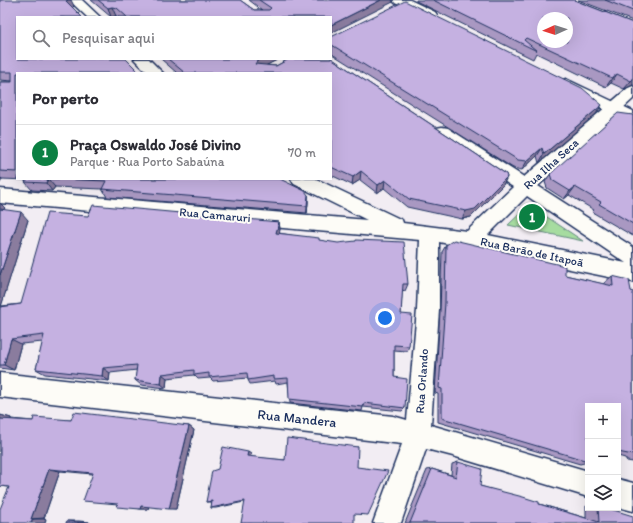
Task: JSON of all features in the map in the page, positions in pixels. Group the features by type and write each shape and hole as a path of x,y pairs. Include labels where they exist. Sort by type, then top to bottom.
{"street":[{"path":"79,1 93,16"},
{"path":"401,3 445,23"},
{"path":"142,60 155,72"},
{"path":"551,76 633,118"},
{"name":"Rua Ilha Seca","path":"471,240 526,186 633,91"},
{"path":"428,123 526,186 633,258"},
{"path":"302,180 406,230"},
{"name":"Rua Camaruri","path":"0,196 430,233"},
{"name":"Rua Barão de Itapoã","path":"430,233 633,273"},
{"name":"Rua Orlando","path":"387,523 418,434 428,310 430,233"},
{"name":"Rua Mandera","path":"0,385 329,421 418,434 585,483"},
{"path":"621,494 633,497"}],"green space":[{"path":"529,205 583,241 508,225"}],"building":[{"path":"0,0 68,0 66,1 81,16 16,16 16,60 127,60 139,72 16,72 16,172 0,171 0,82 12,82 12,72 0,72"},
{"path":"98,0 240,0 254,10 269,10 271,8 259,0 381,0 332,24 332,16 126,16 117,8 108,8"},
{"path":"433,0 574,0 633,23 633,79 631,81 617,74 612,78 548,48 573,48 573,12 537,12 537,43 526,38 524,40 537,51"},
{"path":"605,0 633,0 633,11"},
{"path":"405,1 582,88 602,105 544,154 542,148 527,161 518,160 332,45 332,37"},
{"path":"332,59 506,174 507,177 475,209 466,211 409,199 385,180 378,185 361,171 353,177 332,167 332,72 184,72 169,60 258,60 255,64 276,66 287,60 332,60"},
{"path":"618,113 633,115 633,224 599,204 601,202 575,187 570,191 552,180 550,174"},
{"path":"26,180 48,180 46,183 25,182"},
{"path":"82,180 282,180 305,191 308,195 307,206 102,189 106,181"},
{"path":"93,205 279,222 276,233 319,238 319,240 338,243 356,240 404,242 408,284 403,284 401,314 412,315 409,346 394,345 394,377 407,379 405,408 364,403 363,407 289,399 288,378 274,379 274,376 248,380 247,373 209,377 209,373 194,375 194,370 162,374 161,384 135,380 137,365 103,368 102,376 36,369 44,335 11,339 4,365 0,365 0,307 21,304 47,213 88,216"},
{"path":"0,209 21,212 0,275"},
{"path":"454,240 565,266 565,275 613,286 612,276 629,280 631,291 633,292 633,455 621,453 621,403 585,403 585,460 442,418 442,389 439,388 445,303 446,245"},
{"path":"74,412 189,426 169,509 141,506 140,509 117,507 118,504 83,501 93,473 49,469 31,519 33,519 31,523 0,523 0,509 9,487 0,486 0,419 33,421 34,417 71,420"},
{"path":"287,438 358,447 357,467 388,471 368,515 354,514 354,523 241,523 245,501 211,508 212,501 206,502 212,471 218,469 223,447 248,452 247,456 285,460"},
{"path":"458,462 482,469 480,486 523,497 539,502 539,504 599,522 598,511 617,511 633,516 633,523 410,523 432,469 456,477"},
{"path":"67,521 78,522 78,523 66,523"}],"place":[{"name":"Praça Oswaldo José Divino","path":"532,217"}]}
